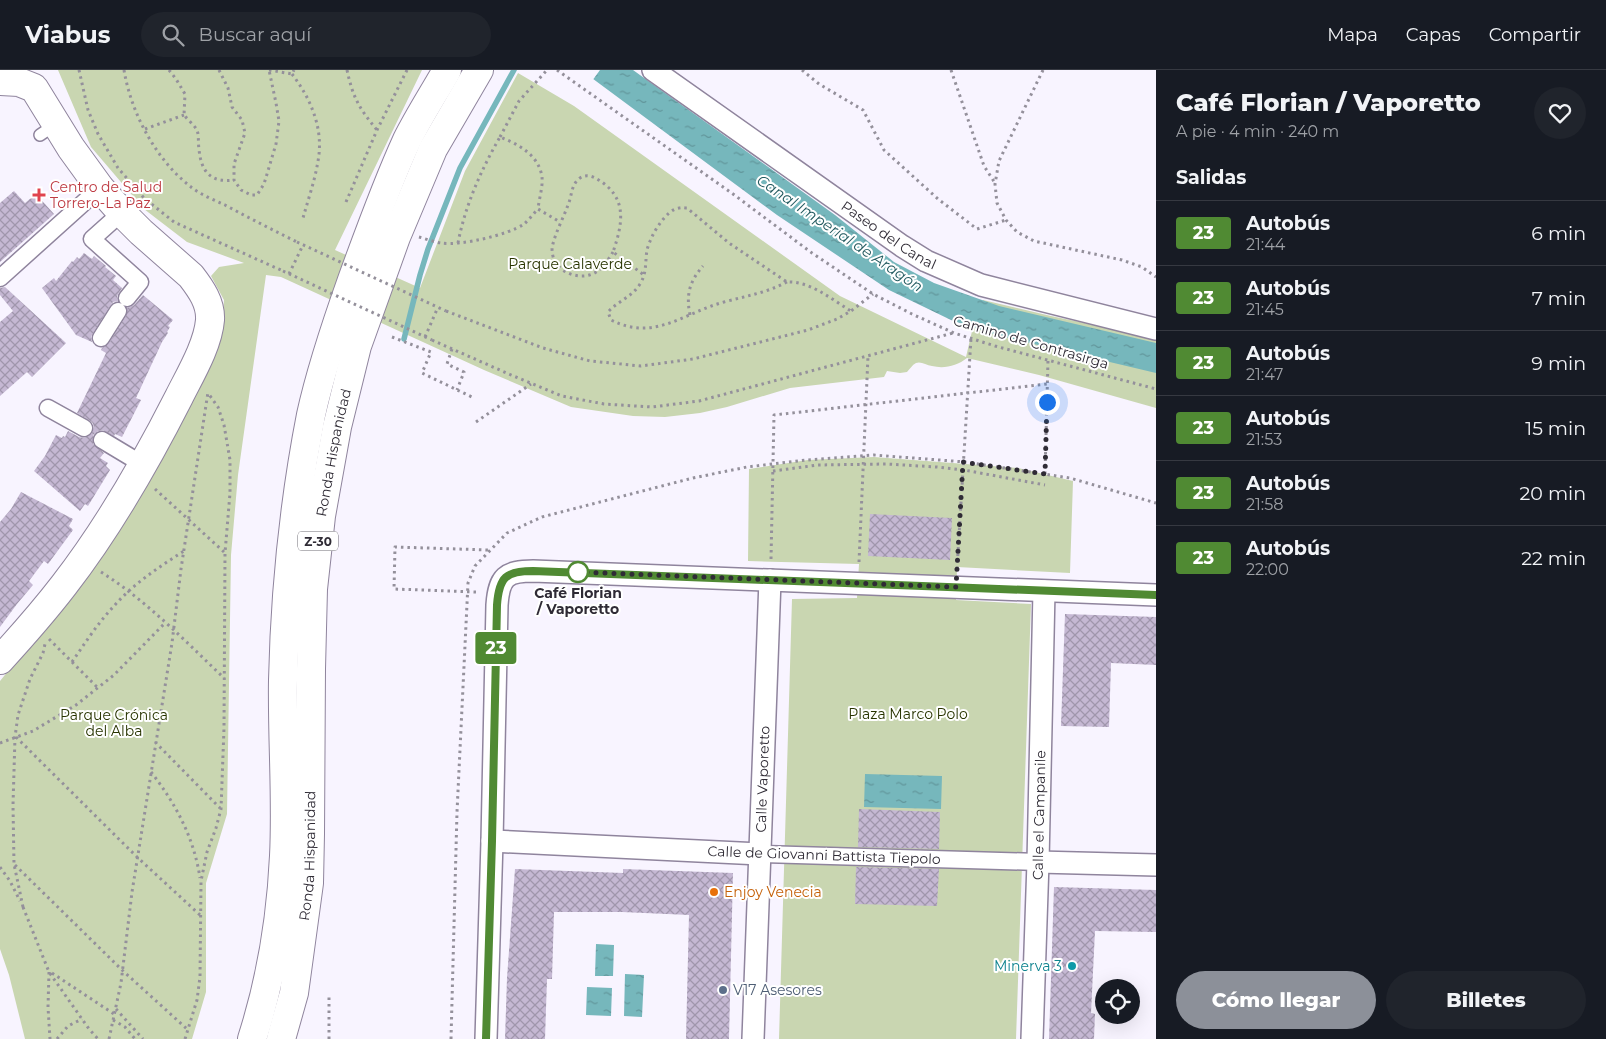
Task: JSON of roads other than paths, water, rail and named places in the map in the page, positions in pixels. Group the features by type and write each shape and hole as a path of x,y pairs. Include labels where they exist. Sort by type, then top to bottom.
{"main road":[{"name":"Ronda Hispanidad","path":"252,1039 272,964 280,909 285,854 283,680 287,593 295,513 312,414 333,334 370,230 408,138 447,70"},
{"name":"Ronda Hispanidad","path":"280,1039 294,993 309,883 313,588 321,516 338,427 356,346 396,237 434,149 479,70"},
{"path":"0,81 31,82 37,92 48,130 79,160 122,213 191,276 200,287 209,308 209,325 204,344 161,432 135,465 82,559 33,624 0,660"}],"street":[{"name":"Paseo del Canal","path":"653,70 926,261 981,284 1156,329"},
{"path":"0,278 100,188"},
{"path":"101,338 122,305 140,282 92,239 111,222"},
{"path":"48,408 84,428"},
{"path":"102,440 135,465"},
{"path":"486,1039 497,605 499,587 506,577 518,571 770,570 956,587 1156,595"},
{"name":"Calle Vaporetto","path":"753,1039 770,570"},
{"name":"Calle el Campanile","path":"1032,1039 1044,591"},
{"name":"Calle de Giovanni Battista Tiepolo","path":"492,841 760,854 1156,865"}],"water":[{"name":"Canal Imperial de Aragón","path":"581,70 633,70 835,215 894,262 934,283 999,306 1156,343 1156,373 992,334 951,320 889,290 777,215"},
{"path":"865,774 942,776 941,809 864,807"},
{"path":"596,944 614,945 613,976 595,976"},
{"path":"625,974 644,975 642,1017 624,1016"},
{"path":"587,987 612,988 611,1016 586,1015"}],"waterway":[{"path":"404,339 428,249 460,168 514,70"}],"place":[{"name":"Centro de Salud Torrero-La Paz","path":"39,195"},
{"name":"Café Florian / Vaporetto","path":"578,572"},
{"name":"Enjoy Venecia","path":"714,892"},
{"name":"Minerva 3","path":"1072,966"},
{"name":"V17 Asesores","path":"723,990"}],"park label":[{"name":"Parque Calaverde","path":"570,264"},
{"name":"Plaza Marco Polo","path":"908,714"},
{"name":"Parque Crónica del Alba","path":"114,724"}]}
